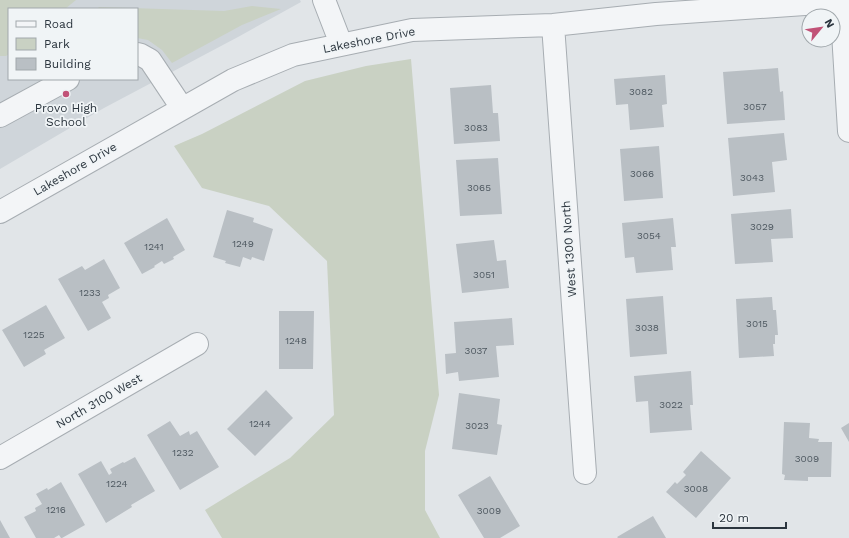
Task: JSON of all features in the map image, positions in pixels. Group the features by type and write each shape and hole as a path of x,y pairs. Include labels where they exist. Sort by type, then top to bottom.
{"street":[{"path":"324,0 341,44"},
{"path":"844,1 849,131"},
{"name":"Lakeshore Drive","path":"0,212 233,80 293,55 412,30 553,25 656,14 844,1"},
{"name":"West 1300 North","path":"553,25 585,473"},
{"path":"138,54 150,60 182,108"},
{"path":"0,116 66,80"},
{"name":"North 3100 West","path":"0,458 197,344"}],"shaded area":[{"name":"Provo High School","path":"0,0 300,0 301,2 238,37 104,108 0,169"}],"green space":[{"path":"0,0 76,0 66,8 8,8 8,55 0,56"},
{"path":"252,6 281,9 242,25 172,63 162,50 148,40 138,38 138,8 224,11"},
{"path":"99,7 130,8 98,8"},
{"path":"411,59 439,395 425,451 425,510 440,538 222,538 205,510 290,458 334,415 327,261 269,206 202,188 174,146 202,134 305,81 366,66"}],"building":[{"path":"778,68 780,92 783,91 785,120 727,124 723,72"},
{"path":"665,75 667,104 662,105 664,127 630,130 628,104 616,105 614,79"},
{"path":"491,85 493,113 498,113 500,141 454,144 450,88"},
{"path":"784,133 787,160 772,162 775,192 733,196 728,138"},
{"path":"659,146 663,198 624,201 620,149"},
{"path":"498,158 502,214 460,216 456,160"},
{"path":"791,209 793,238 771,239 773,262 735,264 731,214"},
{"path":"227,210 254,218 253,222 273,229 264,261 252,257 251,260 243,257 240,267 225,263 226,261 213,257"},
{"path":"167,218 185,250 173,257 174,259 164,264 162,261 154,266 155,267 142,274 124,243"},
{"path":"673,218 676,247 671,247 673,270 636,273 634,257 625,258 622,223"},
{"path":"494,240 497,261 506,260 509,288 462,293 456,244"},
{"path":"104,259 120,288 108,295 109,298 102,302 111,318 88,331 58,279 82,266 85,270"},
{"path":"663,296 667,354 630,357 626,299"},
{"path":"772,297 773,310 776,310 778,335 775,335 775,344 773,344 774,356 739,358 736,299"},
{"path":"46,305 65,338 44,350 46,354 24,367 2,330"},
{"path":"279,311 314,311 313,369 279,369"},
{"path":"512,318 514,345 496,346 499,377 459,381 458,372 446,374 445,354 456,353 454,322"},
{"path":"691,371 693,405 690,405 692,430 650,433 648,401 636,402 634,376"},
{"path":"266,390 293,418 255,456 227,429"},
{"path":"459,393 500,399 497,424 502,425 497,455 452,449"},
{"path":"170,421 180,436 189,431 190,435 197,431 219,467 180,490 147,435"},
{"path":"784,422 810,423 809,438 819,439 818,442 832,442 831,477 808,477 808,481 784,480 785,475 782,474"},
{"path":"849,423 849,442 841,428"},
{"path":"701,451 731,478 696,518 666,492 675,482 677,484 686,475 683,472"},
{"path":"135,457 155,491 131,505 132,507 106,523 78,474 101,461 109,475 112,473 110,469"},
{"path":"490,476 520,526 500,538 484,538 458,495"},
{"path":"61,482 85,525 62,538 59,535 54,538 36,538 24,517 36,511 35,508 42,504 36,494 47,488 48,490"},
{"path":"653,516 666,538 617,537"},
{"path":"0,520 10,538 0,538"}],"place":[{"name":"Provo High School","path":"66,94"}]}
